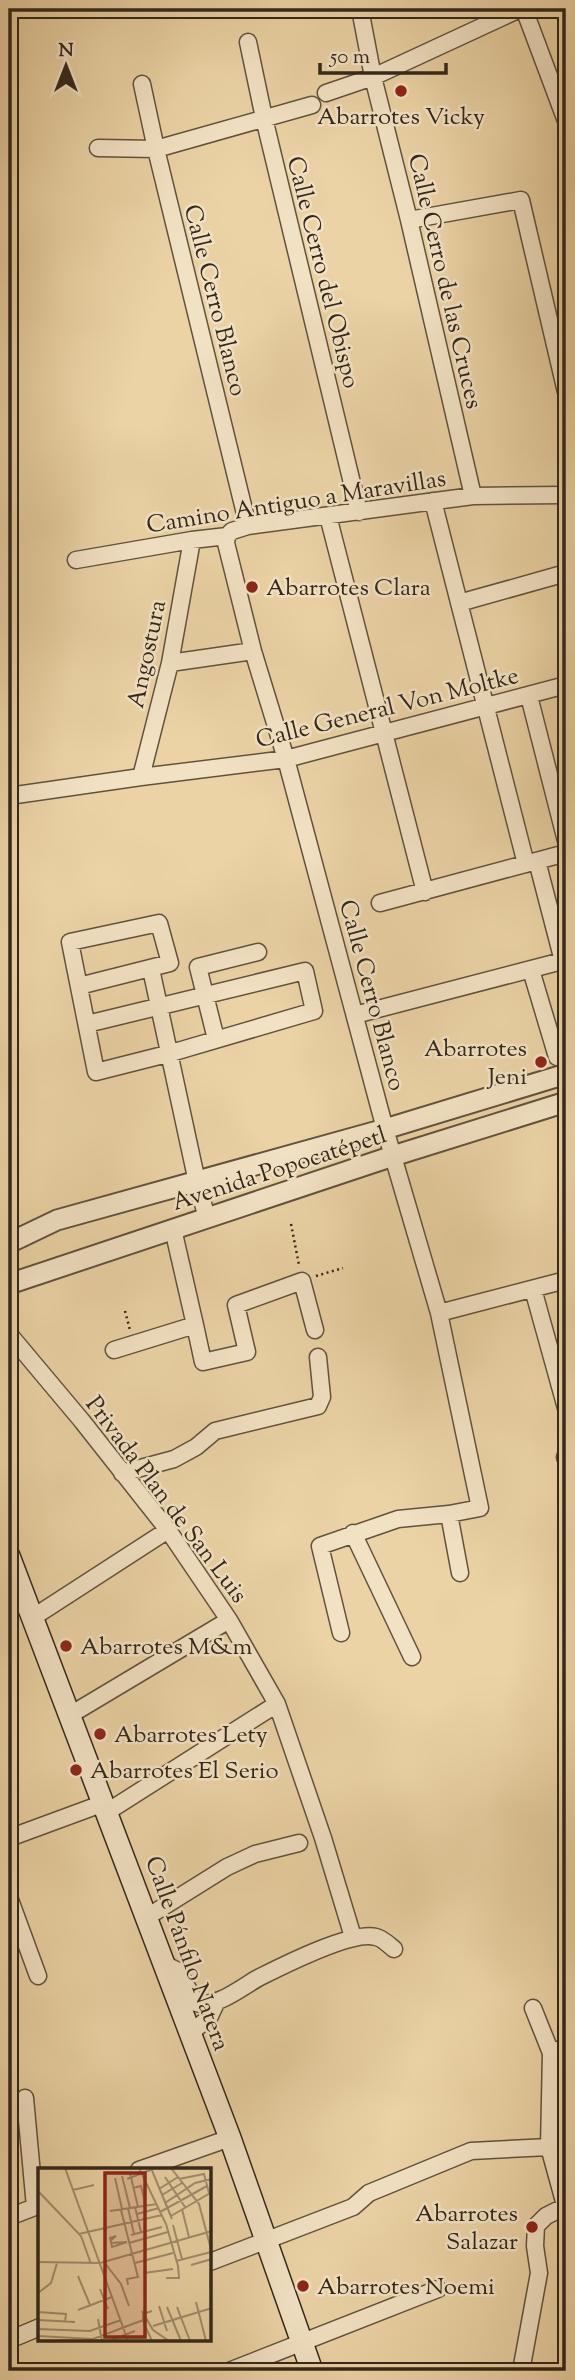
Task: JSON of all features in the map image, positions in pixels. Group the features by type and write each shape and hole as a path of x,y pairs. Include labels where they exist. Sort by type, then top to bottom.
{"main road":[{"name":"Calle Pánfilo Natera","path":"9,1558 230,2138 312,2371"}],"street":[{"name":"Calle Cerro de las Cruces","path":"360,9 373,77 473,496"},
{"path":"326,93 373,77 522,9 565,113"},
{"name":"Calle Cerro del Obispo","path":"248,42 359,512"},
{"name":"Calle Cerro Blanco","path":"142,84 248,526"},
{"path":"97,148 156,149 312,105"},
{"path":"409,220 521,200 566,392"},
{"name":"Camino Antiguo a Maravillas","path":"76,560 227,536 248,526 433,501 473,496 566,495"},
{"path":"355,1015 565,961 485,705 433,501"},
{"path":"328,516 425,892"},
{"name":"Calle Cerro Blanco","path":"227,536 226,544 253,651 286,760 385,1129 439,1313 480,1507 449,1514"},
{"name":"Angostura","path":"141,777 170,663 192,540"},
{"path":"459,603 566,573"},
{"path":"170,663 253,651"},
{"name":"Calle General Von Moltke","path":"9,796 286,760 566,685"},
{"path":"528,696 566,841"},
{"path":"380,903 566,853"},
{"path":"79,986 170,963 159,923 70,942 96,1072 314,1011 305,971 87,1024"},
{"path":"216,1039 198,967 257,952"},
{"path":"151,969 207,1218"},
{"path":"531,970 561,1066"},
{"name":"Avenida Popocatépetl","path":"9,1243 57,1220 385,1129 561,1066"},
{"name":"Avenida Popocatépetl","path":"9,1284 393,1156 566,1102"},
{"path":"173,1229 203,1362 247,1352 236,1305 302,1281 315,1331"},
{"path":"439,1313 566,1280"},
{"path":"533,1289 566,1408"},
{"path":"114,1350 195,1325"},
{"name":"Privada Plan de San Luis","path":"9,1334 168,1530 229,1620 277,1704 323,1838 352,1937"},
{"path":"122,1473 174,1459 196,1447 215,1431 318,1406 322,1397 318,1357"},
{"path":"341,1633 320,1546 398,1519 449,1514 460,1573"},
{"path":"32,1618 168,1530"},
{"path":"352,1533 412,1657"},
{"path":"70,1715 229,1620"},
{"path":"9,1838 106,1808 277,1704"},
{"path":"147,1917 227,1867 256,1854 299,1843"},
{"path":"9,1897 38,1976"},
{"path":"164,1964 178,1971 196,2003 202,2005 217,2001 261,1976 352,1937 378,1937 394,1949"},
{"path":"188,2027 209,2018 217,2001"},
{"path":"533,2008 559,2050 566,2078"},
{"path":"521,2371 539,2273 535,2246 536,2226 546,2216 565,2208 550,2147 559,2050"},
{"path":"9,2217 38,2206 25,2098"},
{"path":"145,2168 230,2138"},
{"path":"212,2261 352,2207 369,2193 471,2151 550,2147 566,2138"},
{"path":"229,2371 438,2289"},
{"path":"9,2340 38,2328"}],"path":[{"path":"291,1224 302,1281 344,1268"}],"place":[{"name":"Abarrotes Vicky","path":"401,91"},
{"name":"Abarrotes Clara","path":"252,587"},
{"name":"Abarrotes Jeni","path":"541,1062"},
{"name":"Abarrotes M&m","path":"66,1646"},
{"name":"Abarrotes Lety","path":"100,1734"},
{"name":"Abarrotes El Serio","path":"76,1770"},
{"name":"Abarrotes Salazar","path":"532,2227"},
{"name":"Abarrotes Noemi","path":"303,2286"}]}
